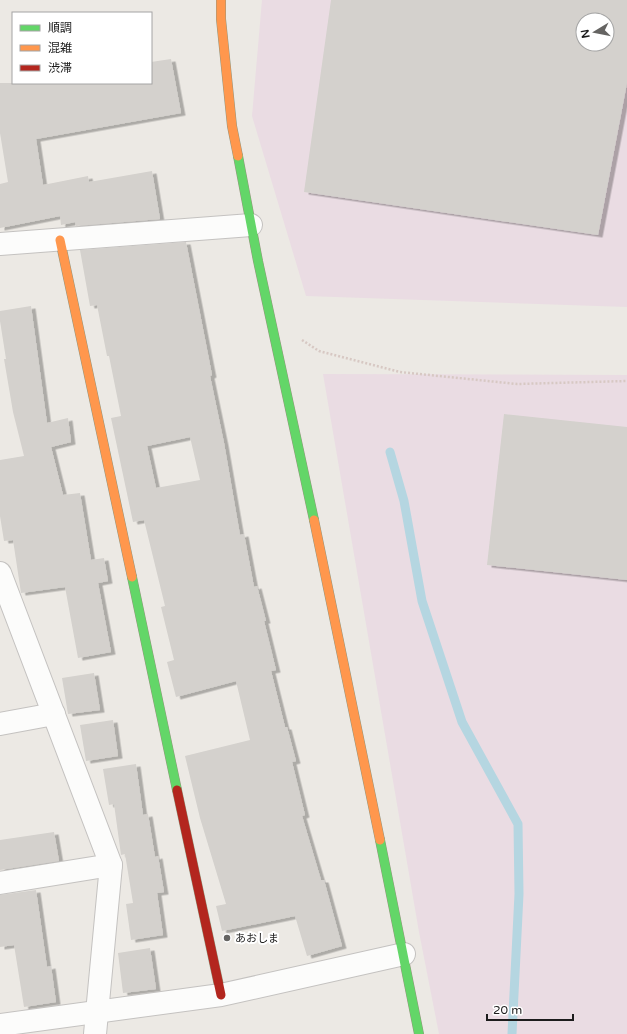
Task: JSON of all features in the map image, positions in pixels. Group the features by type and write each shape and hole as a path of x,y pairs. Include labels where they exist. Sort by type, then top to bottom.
{"street":[{"path":"221,0 221,19 232,126 251,225 404,954 419,1034"},
{"path":"0,244 251,225"},
{"path":"60,240 221,995"},
{"path":"0,573 110,865 95,1034"},
{"path":"0,724 54,714"},
{"path":"0,883 110,865"},
{"path":"0,1025 221,995 404,954"}],"path":[{"path":"272,321 319,351 400,372 517,384 627,381"}],"shaded area":[{"path":"262,0 627,0 627,307 306,296 252,116"},
{"path":"323,374 627,375 627,1034 439,1034 419,932"}],"building":[{"path":"331,0 627,0 627,83 598,235 304,192"},
{"path":"171,59 181,113 36,139 43,185 88,176 89,182 152,171 160,219 76,226 75,222 61,225 60,216 0,228 0,184 8,182 0,133 0,83 152,84 152,62"},
{"path":"186,242 212,375 210,376 224,443 240,535 244,534 254,587 257,586 266,621 264,621 276,670 271,671 285,727 287,727 296,761 292,762 305,815 302,816 321,880 324,880 342,946 307,956 295,916 222,931 216,906 226,904 200,818 185,756 250,740 236,681 176,697 167,662 174,660 161,607 165,606 144,520 133,522 111,418 121,416 97,305 90,306 80,250","holes":["190,437 200,480 156,488 147,446"]},
{"path":"31,306 47,423 68,418 71,442 51,447 63,495 80,493 91,560 104,558 108,581 98,583 111,652 78,658 65,587 21,593 13,540 4,541 0,516 0,460 24,456 13,412 4,359 6,359 0,321 0,311"},
{"path":"504,414 627,427 627,580 487,565"},
{"path":"94,673 100,710 68,714 62,678"},
{"path":"113,720 118,756 86,761 80,725"},
{"path":"136,764 143,815 148,814 155,857 158,856 164,892 157,893 163,935 131,940 126,904 133,903 125,854 121,855 114,804 109,805 103,769"},
{"path":"54,832 59,861 0,870 0,840"},
{"path":"36,890 47,967 51,966 56,1002 24,1007 14,945 0,947 0,895"},
{"path":"150,948 156,989 123,993 118,953"}],"waterway":[{"path":"390,452 404,501 422,601 462,722 518,824 519,894 512,1034"}],"traffic: fast":[{"path":"238,156 258,261 314,520"},
{"path":"132,577 177,790"},
{"path":"380,840 419,1034"}],"traffic: slow":[{"path":"221,0 221,19 232,126 238,156"},
{"path":"60,240 132,577"},
{"path":"314,520 380,840"}],"traffic: jam":[{"path":"177,790 221,995"}],"place":[{"name":"あおしま","path":"227,938"}]}
